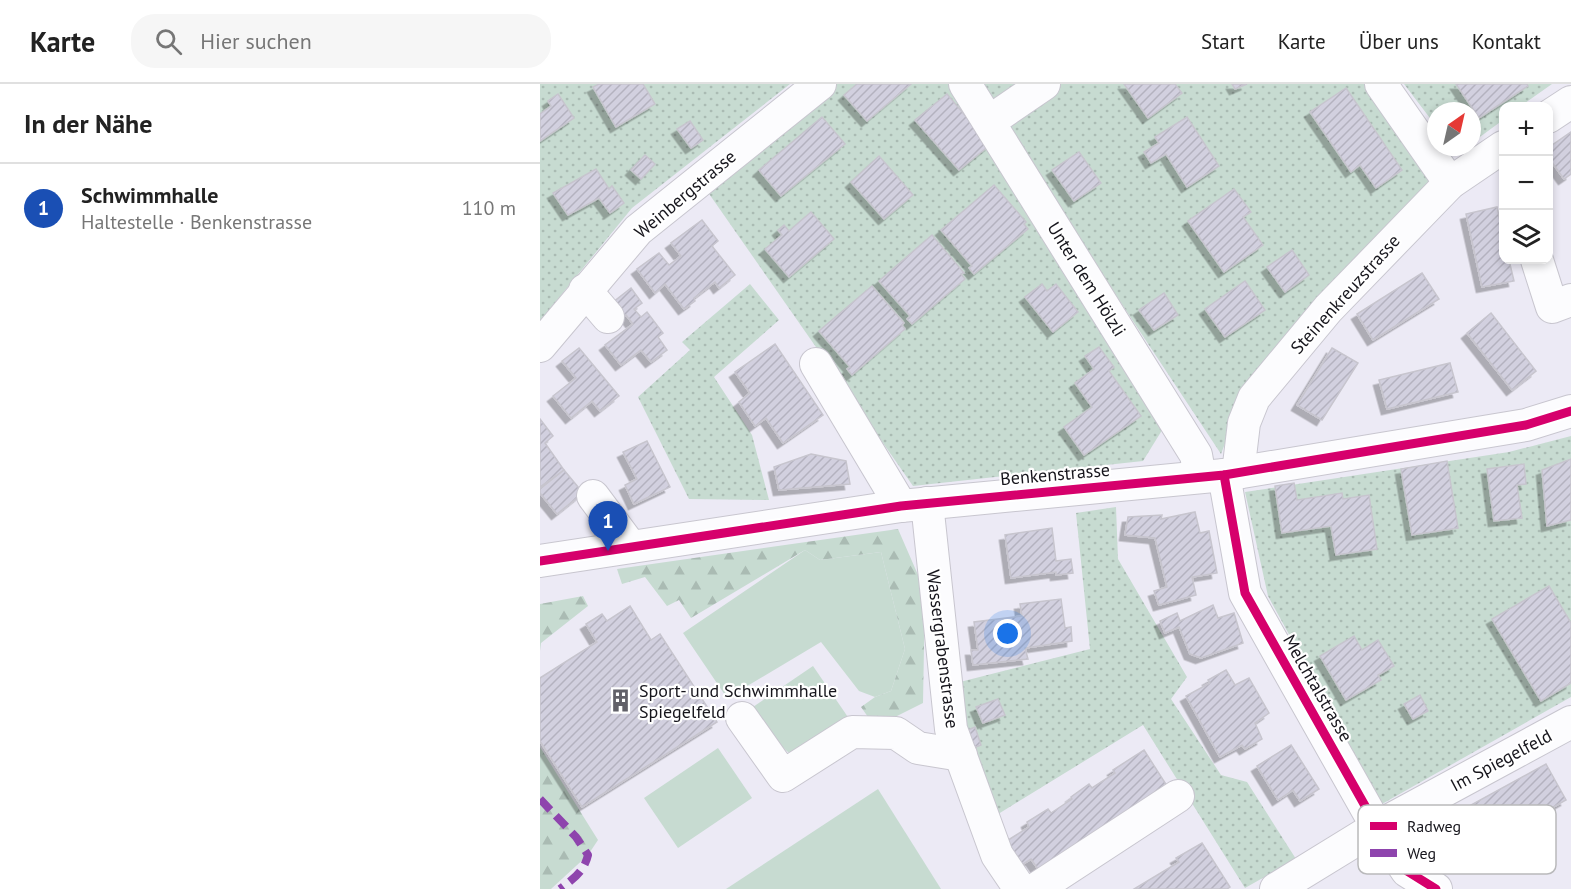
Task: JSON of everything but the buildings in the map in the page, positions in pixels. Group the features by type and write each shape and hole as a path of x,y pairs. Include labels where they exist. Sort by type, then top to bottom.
{"street":[{"name":"Weinbergstrasse","path":"540,346 638,230 820,84"},
{"name":"Unter dem Hölzli","path":"965,84 1196,455 1221,475"},
{"path":"990,121 1044,84"},
{"path":"1388,86 1449,183"},
{"path":"1553,114 1571,102"},
{"name":"Steinenkreuzstrasse","path":"1221,475 1254,398 1328,309 1449,183 1499,152"},
{"path":"1539,264 1561,303"},
{"path":"585,290 608,317"},
{"path":"816,364 914,504"},
{"name":"Benkenstrasse","path":"540,561 914,504 1221,475 1526,425 1571,411"},
{"name":"Melchtalstrasse","path":"1221,475 1245,593 1365,805"},
{"path":"593,496 631,547"},
{"name":"Wassergrabenstrasse","path":"914,504 951,729 997,855 1020,889"},
{"path":"742,718 783,776 852,732 896,733 918,748 961,755"},
{"name":"Im Spiegelfeld","path":"1416,805 1571,722"},
{"path":"1036,889 1178,796"},
{"name":"Im Spiegelfeld","path":"1276,889 1358,838"},
{"name":"Melchtalstrasse","path":"1410,874 1436,889"}],"green space":[{"path":"540,84 790,84 632,208 540,321"},
{"path":"836,84 960,84 1164,427 1143,461 913,486 705,188"},
{"path":"976,84 1366,84 1433,178 1247,385 1221,454"},
{"path":"1404,84 1552,84 1527,102 1499,102 1499,123 1481,136 1481,102 1427,102 1427,114"},
{"path":"750,284 779,320 714,377 752,435 769,500 689,499 638,397 690,350 682,342"},
{"path":"1571,436 1571,697 1382,804 1268,596 1245,492 1509,452"},
{"path":"1116,507 1118,559 1187,677 1171,699 1221,775 1247,782 1296,859 1245,888 1143,725 995,816 968,750 956,683 1090,649 1076,513"},
{"path":"898,529 925,591 923,703 875,727 861,707 875,697 891,691 905,649 881,552 820,560 805,550 691,618 679,600 667,606 645,577 622,584 617,569"},
{"path":"805,550 820,560 881,552 905,649 891,691 875,697 859,691 821,642 727,698 683,633"},
{"path":"583,596 588,606 541,643 540,651 540,604"},
{"path":"813,666 852,723 803,751 789,753 778,743 753,707"},
{"path":"540,747 598,840 588,855 551,889 540,889"},
{"path":"718,748 752,798 678,848 644,798"},
{"path":"878,789 941,889 726,889"}],"marked path":[{"path":"540,799 576,837 588,855 581,871 560,889"}],"cycle path":[{"path":"540,561 901,506 1224,475 1526,425 1571,411"},
{"path":"1224,475 1245,593 1365,805"},
{"path":"1412,874 1436,889"}],"place":[{"name":"Schwimmhalle","path":"608,551"},
{"name":"Sport- und Schwimmhalle Spiegelfeld","path":"621,700"}]}
